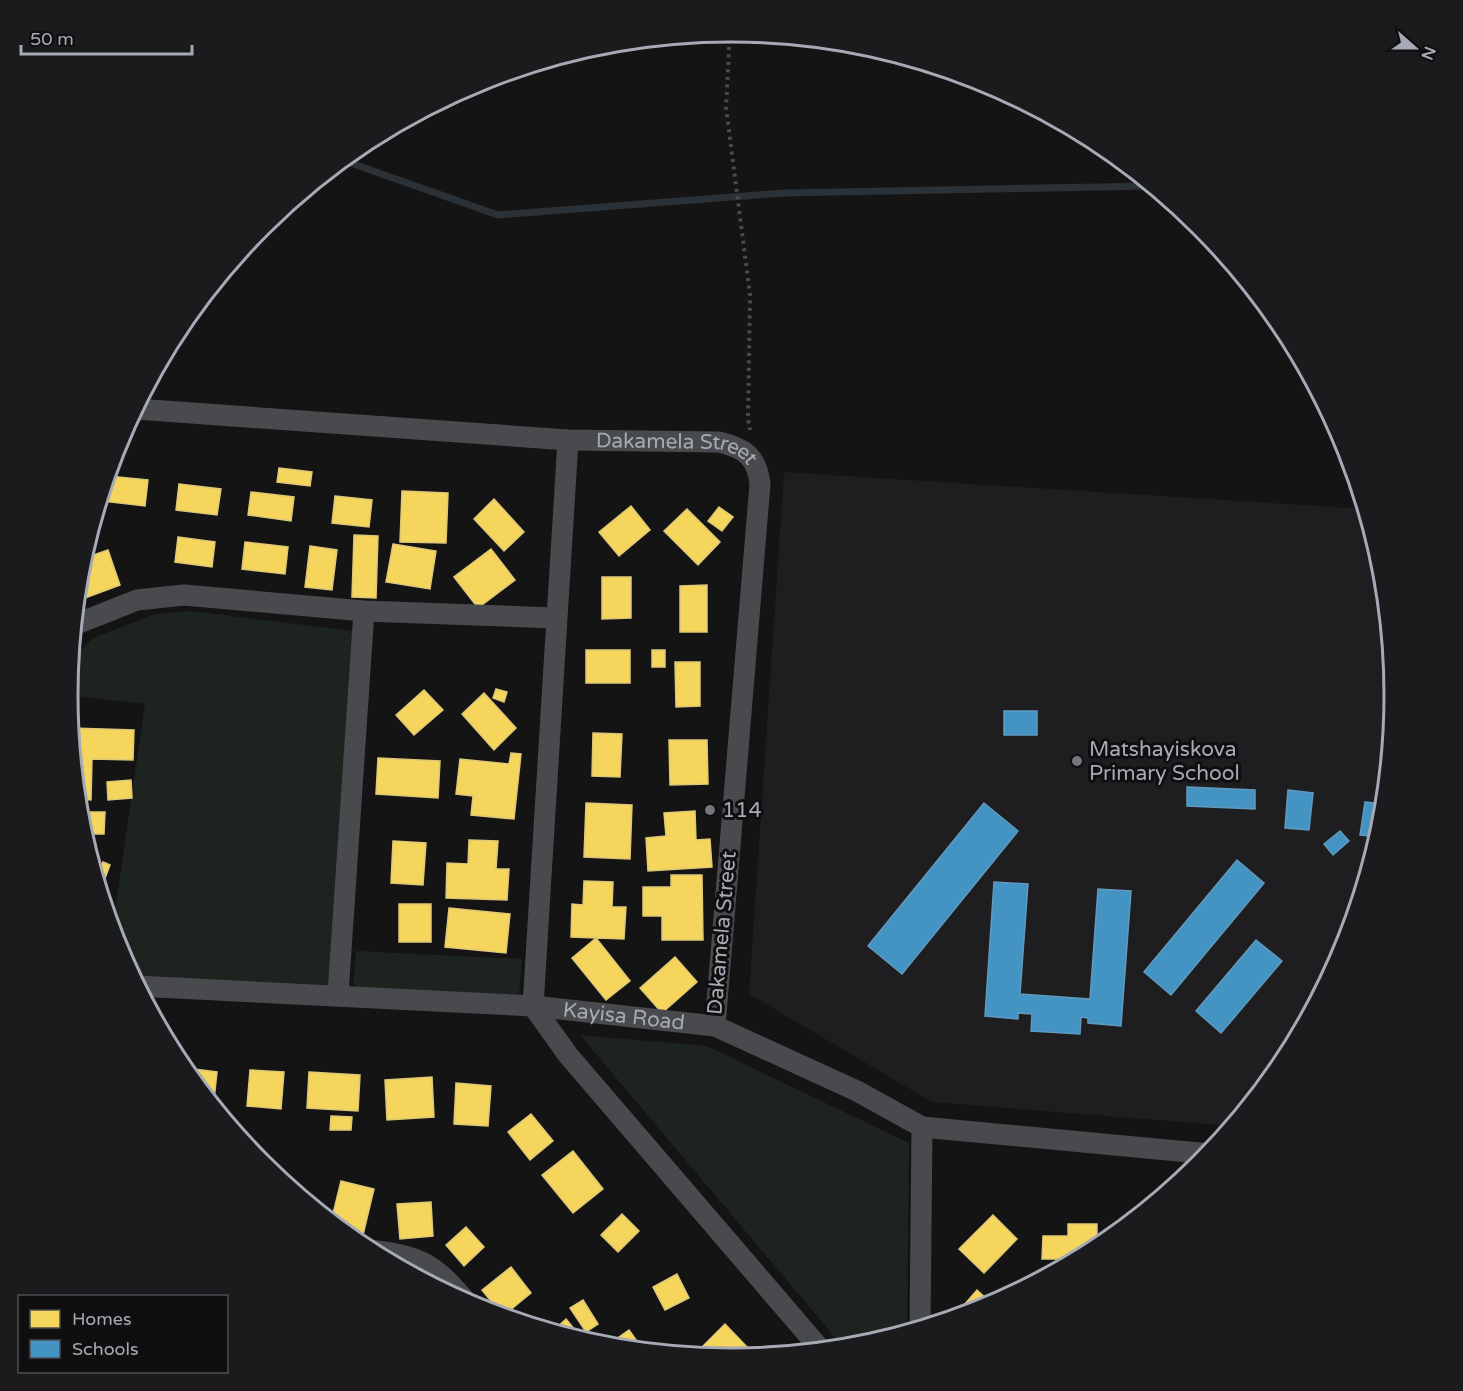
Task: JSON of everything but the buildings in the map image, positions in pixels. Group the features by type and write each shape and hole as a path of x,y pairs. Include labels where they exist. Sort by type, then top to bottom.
{"street":[{"name":"Dakamela Street","path":"143,410 568,440 719,442 737,446 750,455 758,466 759,495 714,1026"},
{"path":"568,440 532,1006 568,1055 815,1343"},
{"path":"83,622 137,600 184,595 364,611 555,618"},
{"path":"338,994 364,611"},
{"name":"Kayisa Road","path":"146,986 338,994 532,1006 714,1026 857,1091 922,1127"},
{"path":"920,1321 922,1127 1199,1153"},
{"path":"389,1251 419,1260 445,1275 455,1288"}],"path":[{"path":"729,42 726,107 750,295 748,419 758,466"}],"shaded area":[{"name":"Matshayiskova Primary School","path":"784,472 1357,509 1372,568 1379,610 1384,653 1385,696 1384,738 1379,781 1363,865 1335,946 1318,985 1275,1059 1224,1125 932,1102 749,994"},
{"path":"191,611 353,631 329,985 141,976 115,911 145,704 78,696 79,653 93,638 155,614"},
{"path":"356,951 522,959 519,995 359,988 353,983"},
{"path":"580,1035 707,1046 909,1143 907,1325 837,1340"}],"waterway":[{"path":"352,164 498,215 784,193 1140,186"}],"place":[{"name":"Matshayiskova Primary School","path":"1077,761"},
{"name":"114","path":"710,810"}]}
